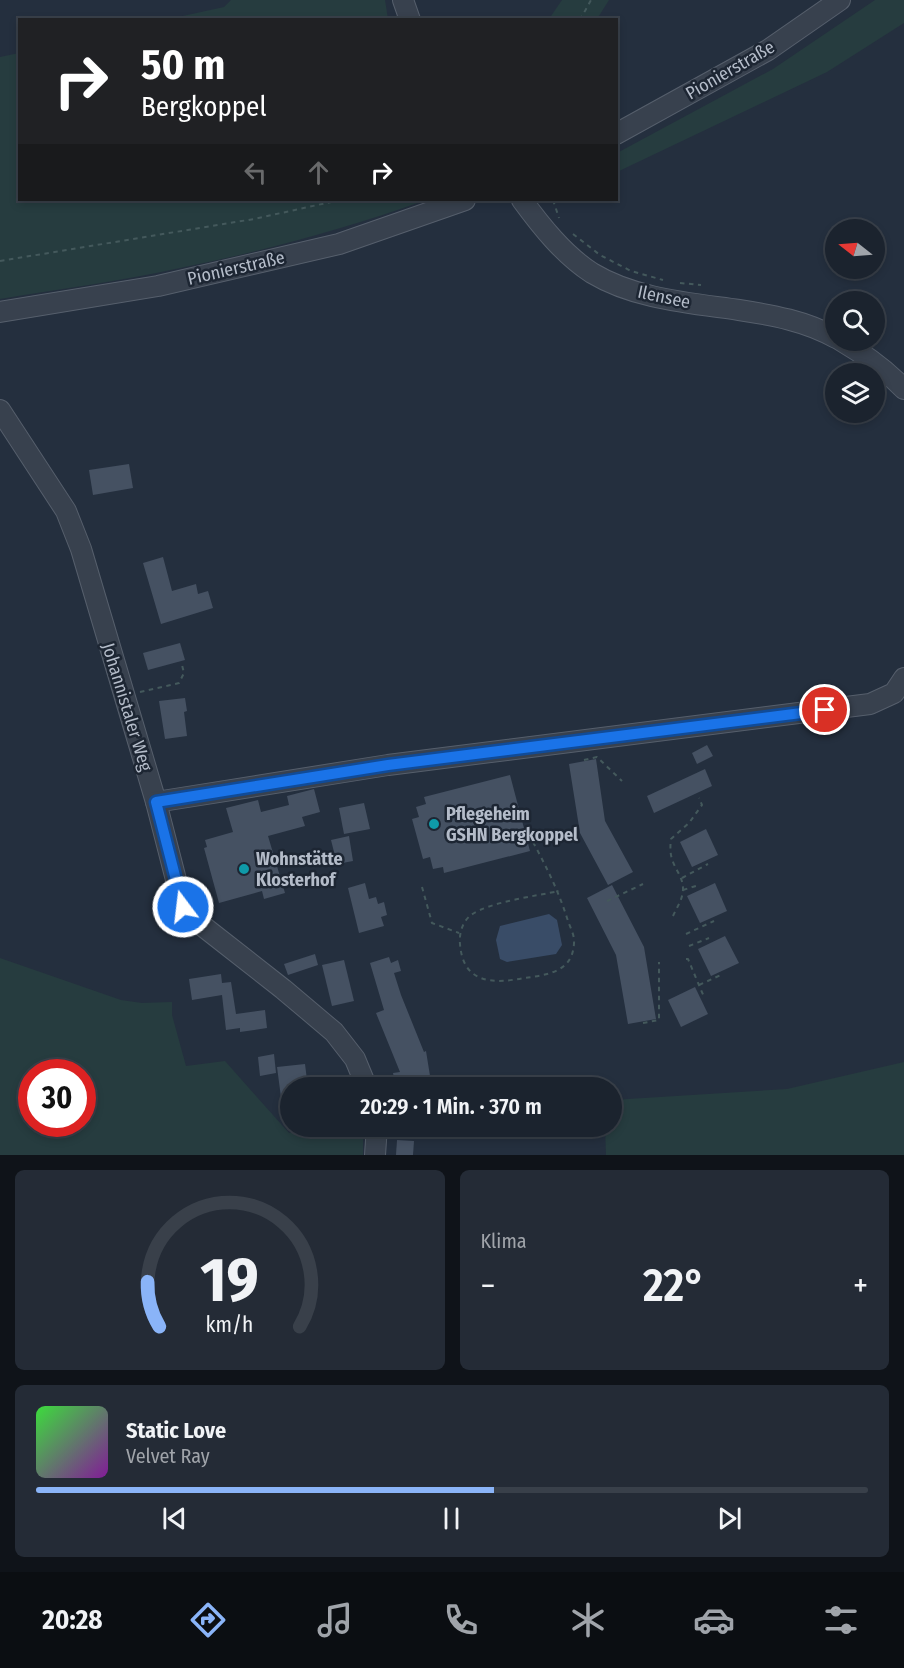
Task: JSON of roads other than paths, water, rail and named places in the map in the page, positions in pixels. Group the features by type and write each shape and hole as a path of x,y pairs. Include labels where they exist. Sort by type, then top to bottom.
{"street":[{"path":"403,0 409,18"},
{"name":"Pionierstraße","path":"618,133 768,50 840,0"},
{"name":"Pionierstraße","path":"0,312 158,286 339,244 462,201"},
{"name":"Ilensee","path":"523,201 562,248 591,272 625,289 669,299 780,316 825,332"},
{"path":"860,351 891,375 904,389"},
{"name":"Johannistaler Weg","path":"0,410 66,511 81,549 156,802 183,907 195,920 283,988 334,1032 355,1059 362,1077"},
{"path":"156,802 388,765 870,704 894,693 904,678"},
{"path":"375,1155 376,1137"}],"water":[{"path":"549,914 557,920 562,945 556,954 507,962 500,959 496,940 500,926"}],"place":[{"name":"Pflegeheim GSHN Bergkoppel","path":"434,824"},
{"name":"Wohnstätte Klosterhof","path":"244,869"}]}
